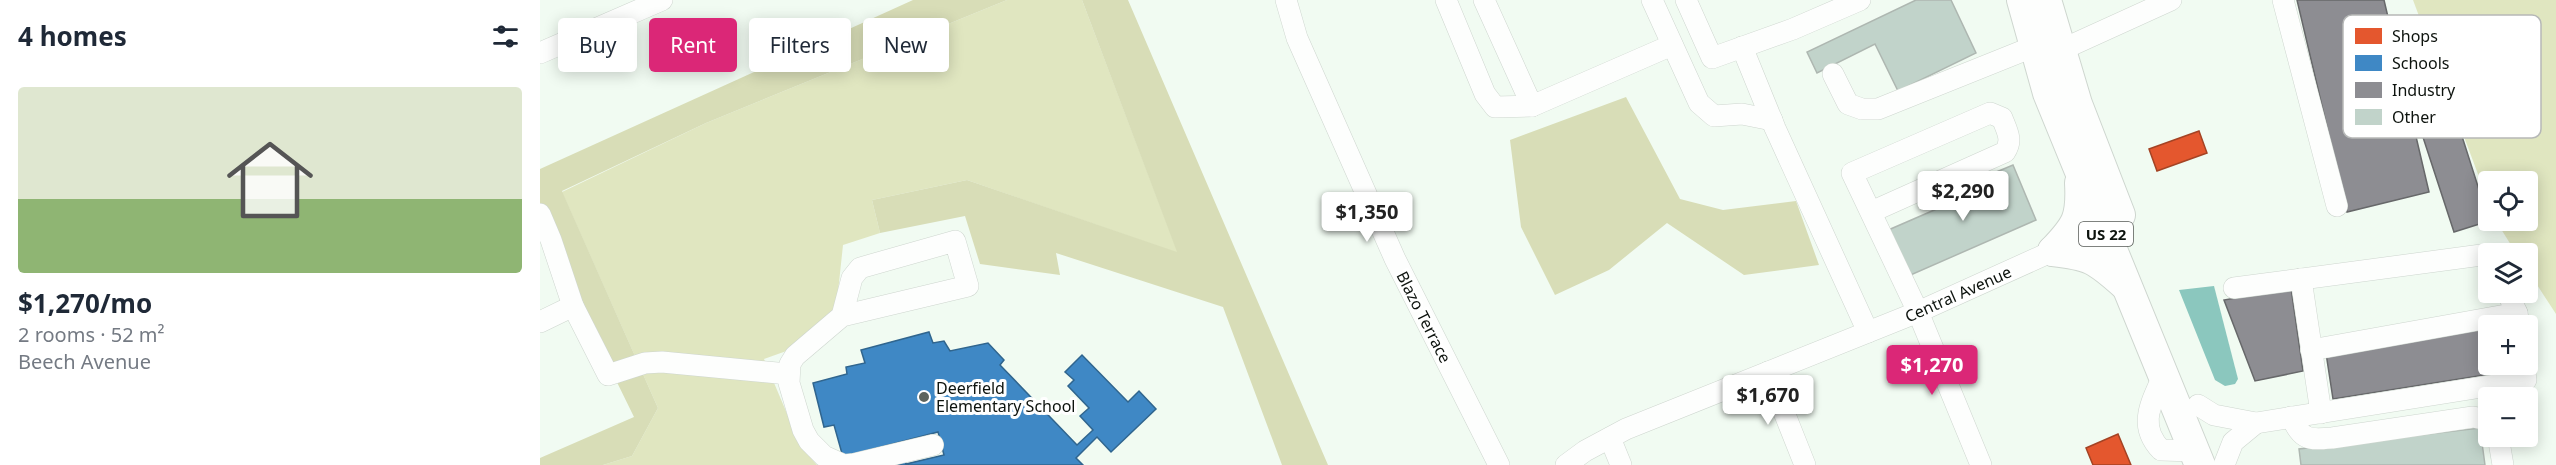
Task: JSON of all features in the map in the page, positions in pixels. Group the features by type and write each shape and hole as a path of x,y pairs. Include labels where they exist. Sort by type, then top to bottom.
{"highway":[{"name":"US 22","path":"2022,0 2077,104 2113,199 2223,465"},
{"name":"US 22","path":"2046,0 2048,93 2197,458"},
{"path":"2053,251 2072,231 2080,214 2080,171"},
{"path":"2053,251 2094,259 2127,286"}],"street":[{"path":"540,53 662,0"},
{"name":"Blazo Terrace","path":"1286,0 1297,38 1395,259 1499,465"},
{"path":"1446,0 1485,94 1495,107 1532,106 1672,45"},
{"path":"1484,0 1532,106"},
{"path":"1652,0 1699,103 1714,116 1742,114 1772,120"},
{"path":"1686,0 1712,58 1860,0"},
{"path":"1833,74 1848,104 1862,109 1878,109 2048,48 2172,0"},
{"path":"2283,0 2337,206"},
{"path":"1742,47 1772,120 1868,332"},
{"path":"1871,212 2005,152 2010,138 2002,118 1990,113 1852,173 1918,312 1981,465"},
{"path":"540,214 573,306 608,375 645,363 662,362 788,374"},
{"path":"843,316 852,278 860,268 955,241 968,286 843,316 795,356 788,374 803,430 817,449 834,461 844,465 854,464 933,445"},
{"name":"Central Avenue","path":"1566,465 1585,451 1626,429 1918,312 2053,251"},
{"path":"2234,288 2478,255"},
{"path":"2301,279 2320,412"},
{"path":"540,322 573,306"},
{"path":"2311,350 2478,325"},
{"path":"1768,372 1805,465"},
{"path":"2198,405 2214,415 2256,423 2526,380 2525,375"},
{"path":"2291,417 2300,434 2312,440 2478,418"},
{"path":"2223,465 2233,442 2256,423"},
{"path":"1610,438 1621,465"},
{"path":"2500,447 2503,465"}],"green space":[{"path":"913,0 1007,0 949,24 949,18 873,18"},
{"path":"1007,0 1082,0 1178,253 967,180 872,200 880,233 843,245 836,311 792,349 764,359 801,447 817,465 603,465 632,456 658,408 562,192 706,123 831,72 851,72 851,64 863,59 863,72 949,72 949,24"},
{"path":"1082,0 1128,0 1328,465 1282,465 1223,307 1056,253 1060,275 980,264 965,216 880,233 872,200 967,180 1177,252"},
{"path":"2413,0 2556,0 2556,314 2538,286 2538,243 2510,243 2502,231 2538,231 2538,171 2478,171 2478,174 2464,138 2541,138 2541,15 2419,15"},
{"path":"863,23 863,59 851,64 851,28"},
{"path":"754,72 831,72 706,123 562,191 658,408 632,456 603,465 540,465 540,458 634,417 540,225 540,169"},
{"path":"1626,97 1680,199 1723,210 1796,201 1819,265 1744,275 1667,223 1609,270 1555,295 1521,227 1510,140"}],"water":[{"path":"2214,286 2238,379 2235,384 2225,386 2215,380 2179,290"}],"building: Shops":[{"path":"2199,131 2207,153 2157,171 2149,149"},
{"path":"2118,434 2131,465 2093,465 2086,448"}],"building: Schools":[{"name":"Deerfield Elementary School","path":"929,332 933,343 944,341 950,351 988,343 1004,360 1000,365 1077,445 1093,430 1080,416 1089,408 1068,386 1074,380 1065,372 1082,355 1128,402 1139,391 1156,409 1111,452 1097,437 1076,458 1083,465 875,465 904,456 906,464 944,455 938,432 843,457 834,425 824,427 813,383 847,374 846,367 865,363 861,350"}],"building: Industry":[{"path":"2297,0 2384,0 2388,15 2343,15 2343,138 2416,138 2429,192 2347,212"},
{"path":"2423,138 2463,138 2478,186 2478,224 2454,232"},
{"path":"2291,288 2303,371 2255,381 2224,300"},
{"path":"2478,329 2478,375 2484,375 2333,399 2326,353"}],"building: Other":[{"path":"1916,0 1951,0 1976,53 1898,91 1875,44 1817,73 1807,52"},
{"path":"2013,165 2036,220 1906,277 1886,231 1962,198 1958,188"},
{"path":"2478,428 2478,447 2483,447 2485,465 2301,465 2299,449"}],"place":[{"name":"Deerfield Elementary School","path":"924,397"}]}
